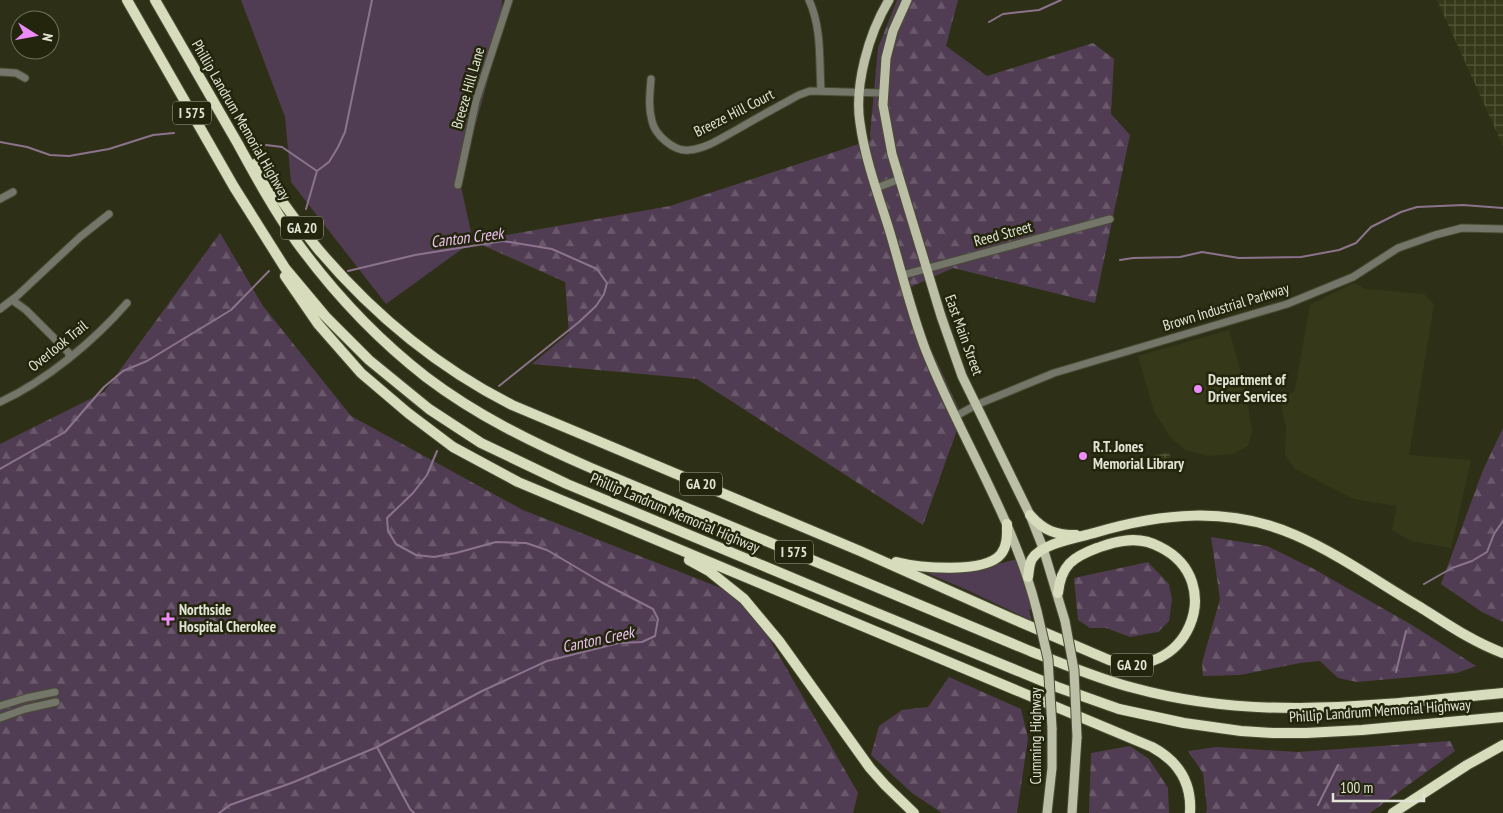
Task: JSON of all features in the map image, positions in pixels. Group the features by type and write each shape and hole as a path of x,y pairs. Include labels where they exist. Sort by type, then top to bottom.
{"highway":[{"name":"Phillip Landrum Memorial Highway","path":"127,0 256,225 285,268 346,338 402,388 481,443 567,484 1056,688 1141,714 1184,723 1240,731 1306,733 1362,730 1503,717"},
{"name":"Phillip Landrum Memorial Highway","path":"155,0 268,198 296,240 325,278 360,317 403,358 452,395 499,424 566,457 1030,651 1134,688 1237,707 1293,709 1356,707 1503,693"},
{"name":"GA 20","path":"223,120 302,228 338,272 393,325 442,364 478,387 512,405 860,550 1101,657 1125,664 1150,662 1172,650 1186,635 1193,618 1193,588 1185,569 1172,554 1145,541 1124,540 1078,555 1070,562 1062,574 1058,593"},
{"name":"GA 20","path":"256,225 291,287 318,324 361,373 408,413 453,447 492,469 518,482 653,539 709,571 744,599 778,641 870,768 914,813"},
{"path":"1030,515 1049,532 1087,535"},
{"path":"1028,577 1031,560 1044,548 1135,521 1180,516 1216,516 1263,524 1294,535 1317,546 1467,636 1503,653"},
{"path":"860,550 913,566 938,568 968,566 990,562 1000,556 1005,547 1007,524"},
{"path":"653,539 1152,747 1171,760 1184,777 1190,796 1190,813"},
{"path":"1393,813 1467,765 1503,745"}],"main road":[{"path":"889,0 874,28 862,74 859,110 868,164 926,352 1007,524 1028,577"},
{"name":"East Main Street","path":"907,0 893,31 886,58 882,93 891,146 926,269 962,376 1030,515 1044,548 1058,593 1074,670 1077,737 1072,813"},
{"name":"Cumming Highway","path":"1028,577 1038,611 1048,660 1052,768 1047,813"}],"street":[{"name":"Breeze Hill Lane","path":"458,184 476,101 509,0"},
{"path":"809,0 818,29 821,58 821,90"},
{"path":"0,72 16,73 25,78"},
{"name":"Breeze Hill Court","path":"651,79 650,109 652,124 670,144 687,151 719,139 799,95 810,91 882,93"},
{"path":"876,188 900,179"},
{"path":"0,199 13,192"},
{"path":"0,309 80,237 109,214"},
{"name":"Reed Street","path":"903,275 1110,219"},
{"name":"Brown Industrial Parkway","path":"956,416 976,405 1054,373 1287,304 1353,277 1398,248 1435,235 1462,228 1503,229"},
{"path":"12,300 26,310 69,354 69,357"},
{"name":"Overlook Trail","path":"0,402 33,384 69,357 116,315 127,302"},
{"path":"0,706 55,692"},
{"path":"0,718 56,702"}],"shaded area":[{"path":"1437,0 1503,0 1503,146"},
{"path":"1354,283 1365,289 1424,294 1434,304 1409,455 1471,460 1451,548 1411,541 1392,530 1397,506 1354,499 1295,469 1285,454 1286,428 1281,403 1295,390 1310,305"},
{"path":"1229,330 1245,387 1252,431 1248,446 1233,454 1209,456 1185,450 1171,438 1154,411 1138,356"},
{"path":"1169,452 1173,468 1157,472 1153,456"}],"green space":[{"path":"241,0 502,0 501,32 460,182 473,241 386,304 291,182 285,117"},
{"path":"897,0 958,0 946,46 987,76 1093,43 1114,59 1111,114 1130,135 1095,303 953,268 904,290 962,416 923,525 697,379 532,364 569,333 565,282 473,241 670,206 871,140 878,48"},
{"path":"220,233 263,306 351,416 523,510 746,598 858,793 853,813 0,813 0,444 104,392"},
{"path":"1503,428 1503,622 1482,612 1441,584 1483,470"},
{"path":"1211,537 1267,546 1312,568 1412,625 1476,666 1457,673 1357,682 1338,678 1320,661 1240,675 1203,676 1202,663 1220,599"},
{"path":"1017,559 1032,610 1029,610 1032,621 922,571 990,566"},
{"path":"1148,562 1169,584 1172,600 1169,621 1158,632 1130,637 1106,628 1090,628 1078,620 1074,578"},
{"path":"949,677 1021,709 1028,738 1017,813 942,813 912,793 871,755 879,726 902,710 928,707"},
{"path":"1450,741 1455,751 1370,813 1206,813 1203,773 1188,751 1216,747 1298,752"},
{"path":"1130,746 1149,759 1168,788 1169,813 1089,813 1091,753"}],"waterway":[{"name":"Canton Creek","path":"306,209 317,171 329,162 345,132 372,0"},
{"path":"989,22 1003,14 1039,10 1061,0"},
{"path":"0,142 27,147 50,155 69,156 109,149 153,135 174,133"},
{"path":"266,145 282,147 317,171"},
{"path":"1120,260 1180,257 1202,252 1239,258 1301,257 1339,250 1356,243 1371,227 1401,212 1417,207 1463,205 1503,208"},
{"name":"Canton Creek","path":"348,271 415,255 503,241 552,249 597,269 607,283 604,294 596,306 579,322 499,386"},
{"path":"0,469 65,432 104,387 123,371 147,361 231,310 269,271"},
{"name":"Canton Creek","path":"219,813 230,805 294,782 377,747 482,691 547,661 619,643 642,642 655,636 658,619 653,609 601,582 547,550 526,543 496,542 434,557 416,555 396,544 388,531 387,518 413,493 427,475 437,451"},
{"path":"1424,584 1452,568 1472,561 1487,552 1494,534 1503,521"},
{"path":"1396,672 1406,631"},
{"path":"377,747 410,809 414,813"},
{"path":"1318,805 1338,765"}],"place":[{"name":"Department of Driver Services","path":"1198,389"},
{"name":"R.T. Jones Memorial Library","path":"1083,456"},
{"name":"Northside Hospital Cherokee","path":"168,619"}]}
